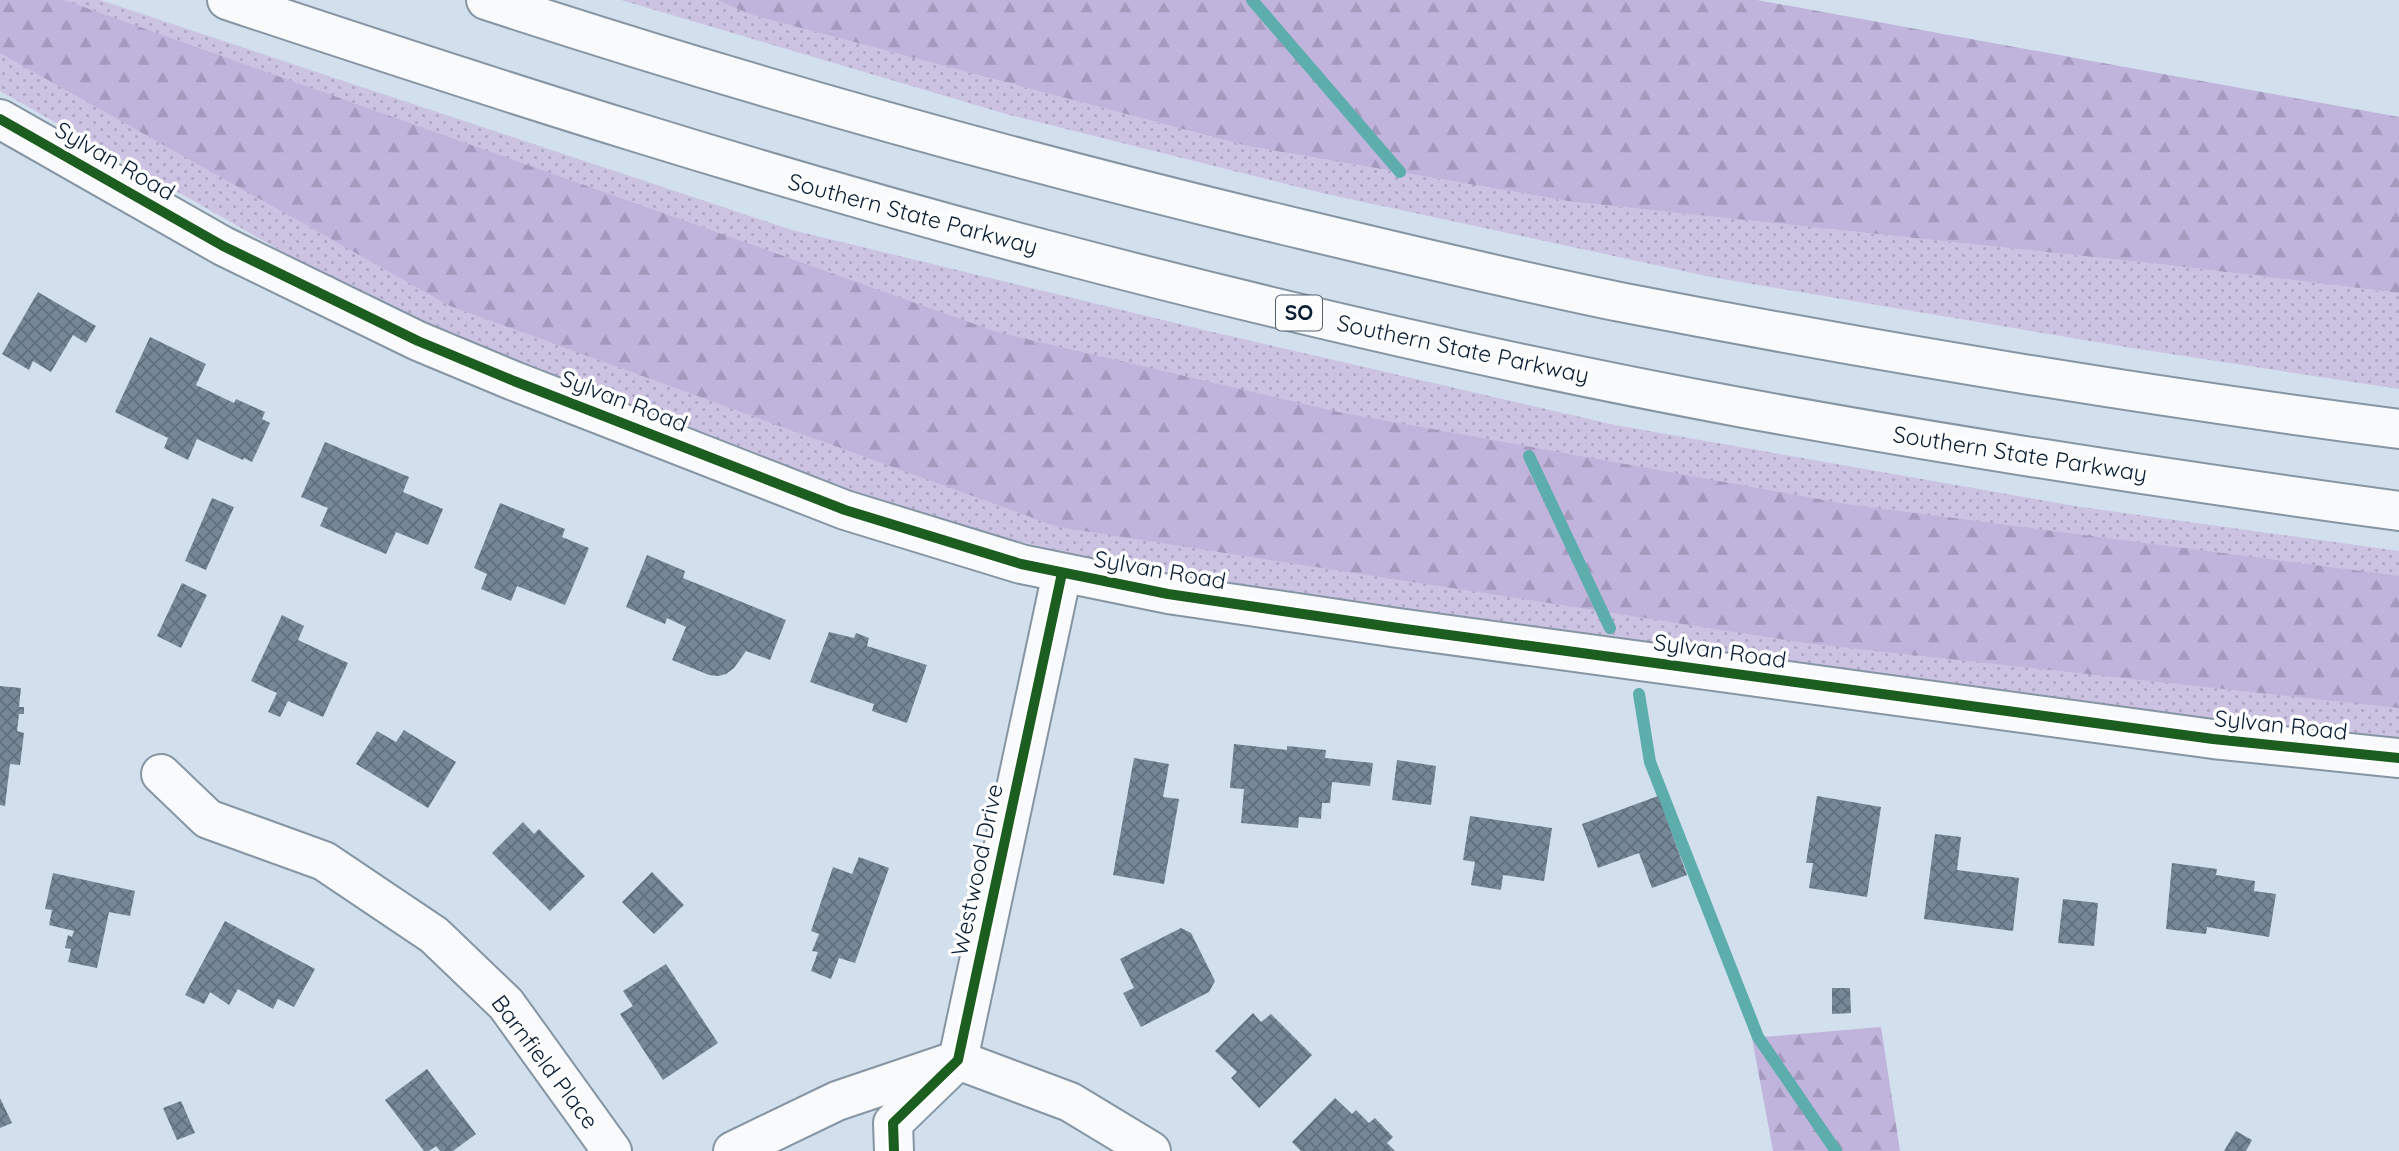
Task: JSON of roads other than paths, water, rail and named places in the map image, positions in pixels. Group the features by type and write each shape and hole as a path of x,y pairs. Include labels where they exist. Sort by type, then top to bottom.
{"main road":[{"name":"Southern State Parkway","path":"227,0 504,92 776,176 1043,250 1332,321 1606,381 1755,410 2020,455 2399,511"},
{"path":"486,0 649,52 917,131 1181,200 1481,271 1618,301 1916,355 2190,400 2399,429"},
{"name":"Sylvan Road","path":"0,119 223,246 324,297 442,351 845,510 977,552 1062,573 1168,594 1398,628 2213,739 2399,758"},
{"name":"Westwood Drive","path":"958,1060 1062,573"},
{"name":"Barnfield Place","path":"161,774 208,819 324,861 434,935 506,1004 612,1151"},
{"path":"733,1151 837,1101 958,1060 1070,1102 1152,1151"},
{"path":"894,1151 893,1123 958,1060"}],"waterway":[{"path":"1252,0 1400,172"},
{"path":"1529,456 1610,628"},
{"path":"1639,694 1650,762 1758,1037 1836,1151"}]}
